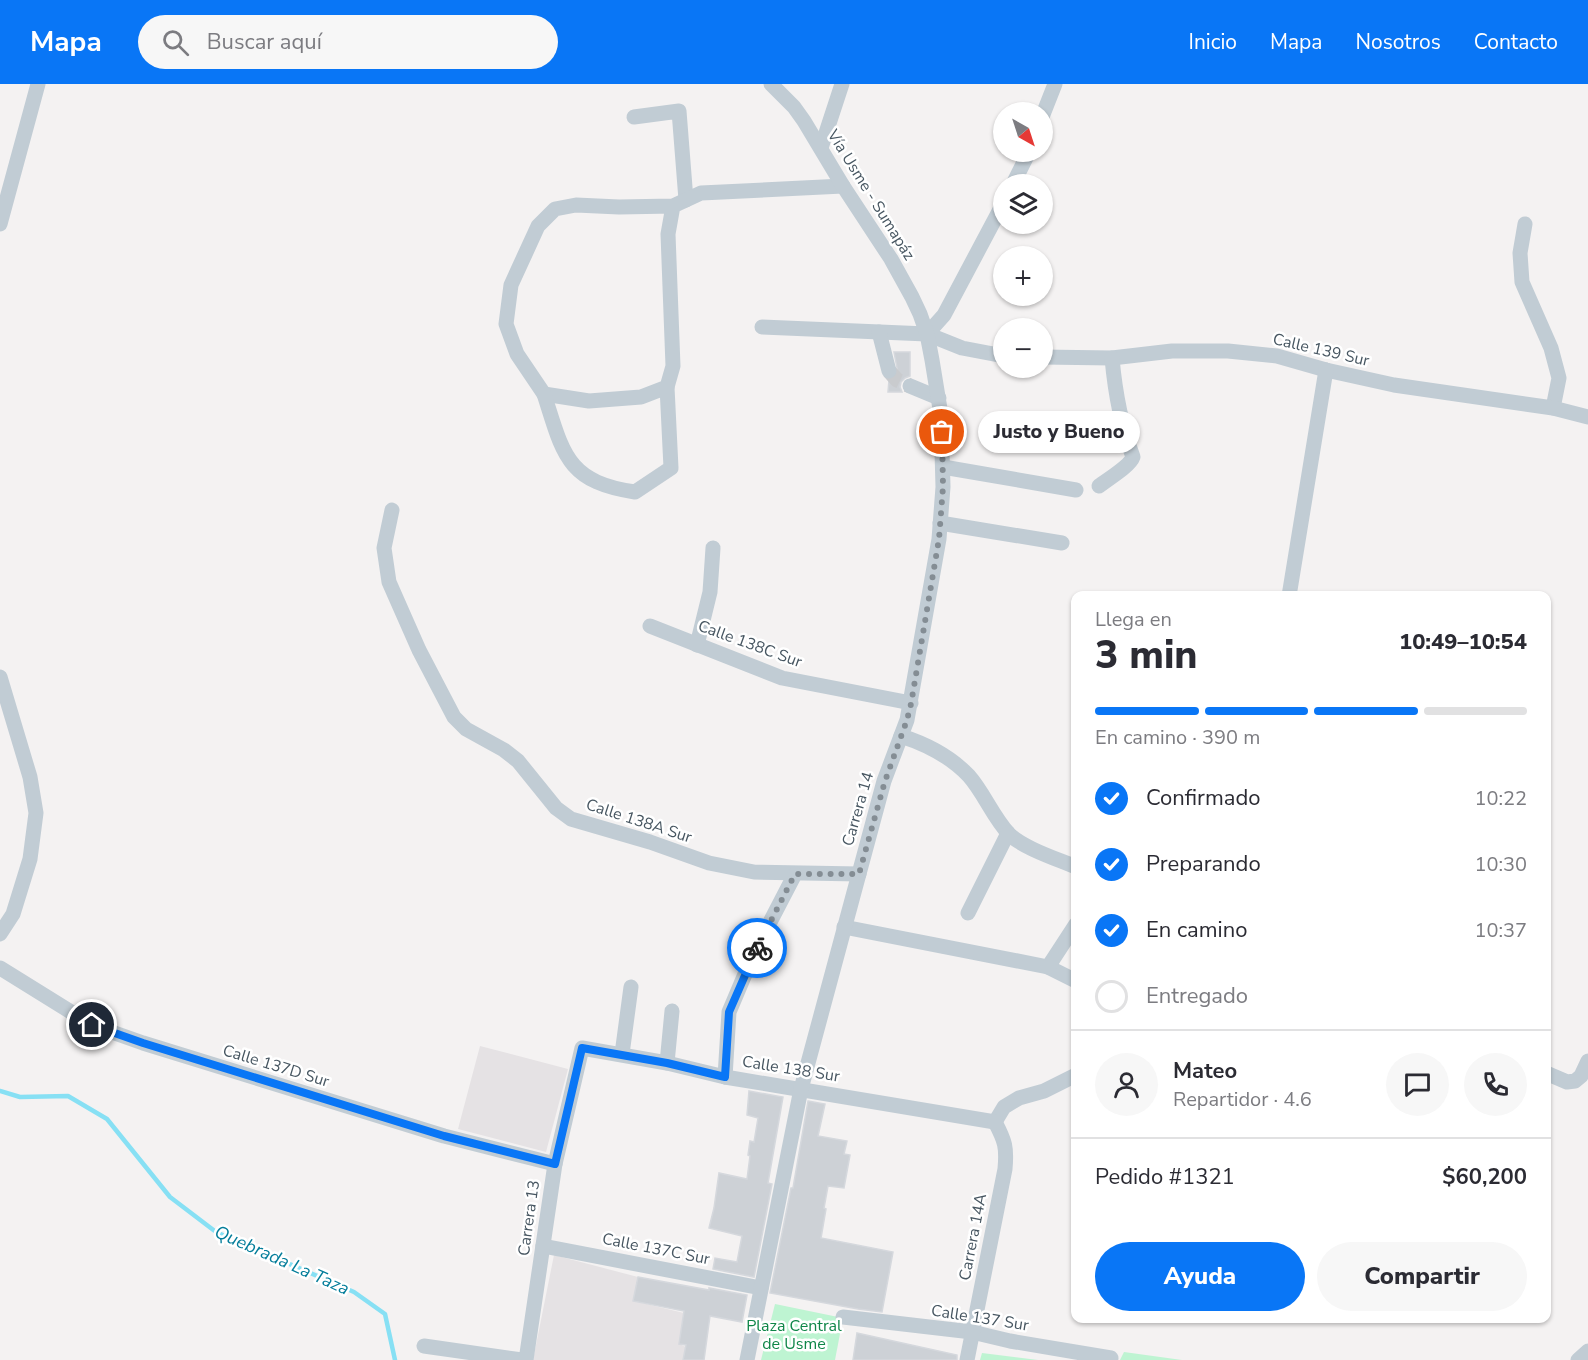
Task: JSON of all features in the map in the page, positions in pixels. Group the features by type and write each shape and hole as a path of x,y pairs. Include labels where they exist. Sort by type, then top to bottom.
{"street":[{"path":"0,224 38,84"},
{"name":"Vía Usme - Sumapáz","path":"771,84 794,106 891,260 912,297 927,334"},
{"path":"821,148 842,84"},
{"path":"1048,102 1055,84"},
{"path":"634,117 679,111 679,203 668,234 673,366 667,387 671,468 635,492 615,489 592,480 576,469 561,447 544,394 518,354 506,324 511,285 538,226 555,209 576,206 619,207 679,203 700,193 843,186"},
{"path":"927,334 944,315 993,223"},
{"path":"1525,224 1520,254 1522,282 1551,348 1559,378 1553,408"},
{"path":"762,327 927,334 962,348 993,354"},
{"path":"879,332 889,371"},
{"name":"Carrera 14","path":"747,1360 801,1089 885,781 911,704 940,523 943,466 939,398 927,334"},
{"name":"Calle 139 Sur","path":"1053,357 1112,358 1172,351 1228,351 1277,356 1326,370 1394,385 1553,408 1588,417"},
{"path":"1099,486 1119,470 1130,465 1134,457 1125,436 1112,358"},
{"path":"1290,591 1326,370"},
{"path":"910,386 939,398"},
{"path":"544,394 589,401 641,397 667,387"},
{"path":"943,466 1076,490"},
{"name":"Calle 138A Sur","path":"392,510 384,548 389,582 419,650 454,717 466,729 504,750 518,761 556,808 571,819 650,842 709,863 753,872 859,874"},
{"path":"940,523 1062,543"},
{"path":"697,645 710,592 713,548"},
{"name":"Calle 138C Sur","path":"650,626 782,678 911,704"},
{"path":"0,677 30,777 36,813 30,859 13,914 0,934"},
{"path":"902,736 921,742 948,758 969,776 1008,833 1019,842 1071,865"},
{"path":"969,913 1008,833"},
{"path":"725,1077 729,1012 754,953 795,874"},
{"path":"844,927 1048,967 1071,978"},
{"path":"1048,967 1071,932"},
{"name":"Calle 137D Sur","path":"0,968 92,1025 143,1043 444,1136 555,1164"},
{"path":"622,1054 631,987"},
{"path":"667,1063 672,1011"},
{"name":"Calle 138 Sur","path":"582,1048 667,1063 725,1077 995,1122"},
{"name":"Carrera 13","path":"526,1360 555,1164 582,1048"},
{"path":"1551,1075 1567,1082 1575,1081 1581,1076 1588,1061"},
{"path":"995,1122 1004,1107 1019,1098 1044,1091 1071,1078"},
{"name":"Carrera 14A","path":"967,1360 1005,1169 1006,1150 995,1122"},
{"name":"Calle 137C Sur","path":"543,1246 761,1288"},
{"name":"Calle 137 Sur","path":"843,1317 972,1332 1010,1341 1111,1358"},
{"path":"424,1346 522,1360"},
{"path":"1578,1360 1588,1351"}],"shaded area":[{"path":"480,1046 568,1069 546,1152 458,1129"},
{"path":"554,1255 638,1277 634,1301 684,1313 679,1344 686,1347 683,1360 533,1360"}],"green space":[{"name":"Plaza Central de Usme","path":"775,1304 843,1318 835,1360 761,1360"},
{"path":"1124,1352 1182,1360 1120,1360"},
{"path":"982,1353 1038,1360 980,1360"}],"building":[{"path":"894,352 910,352 910,376 901,382 902,392 888,392 889,380 895,378 898,373"},
{"path":"749,1091 783,1097 768,1183 772,1184 754,1277 713,1269 715,1258 737,1262 742,1236 709,1228 719,1173 747,1179 750,1141 754,1142 758,1118 747,1115"},
{"path":"808,1101 825,1104 818,1136 847,1141 844,1154 850,1155 844,1188 828,1186 821,1238 893,1252 882,1312 770,1293 791,1188 793,1188"},
{"path":"638,1277 747,1295 742,1322 710,1316 704,1360 683,1360 686,1345 679,1344 684,1311 633,1301"},
{"path":"857,1333 957,1355 957,1360 853,1360"}],"waterway":[{"name":"Quebrada La Taza","path":"0,1091 20,1097 68,1096 107,1119 170,1197 216,1232 354,1292 385,1314 395,1360"}],"tunnel":[{"path":"889,371 897,380 910,386"}],"way so far":[{"path":"757,948 795,874 859,874 891,760 902,736 911,704 939,539 943,487 942,432"}],"place":[{"name":"Justo y Bueno","path":"942,432"}],"route":[{"path":"92,1025 143,1043 444,1136 555,1164 582,1048 667,1063 725,1077 729,1012 757,948"}]}
